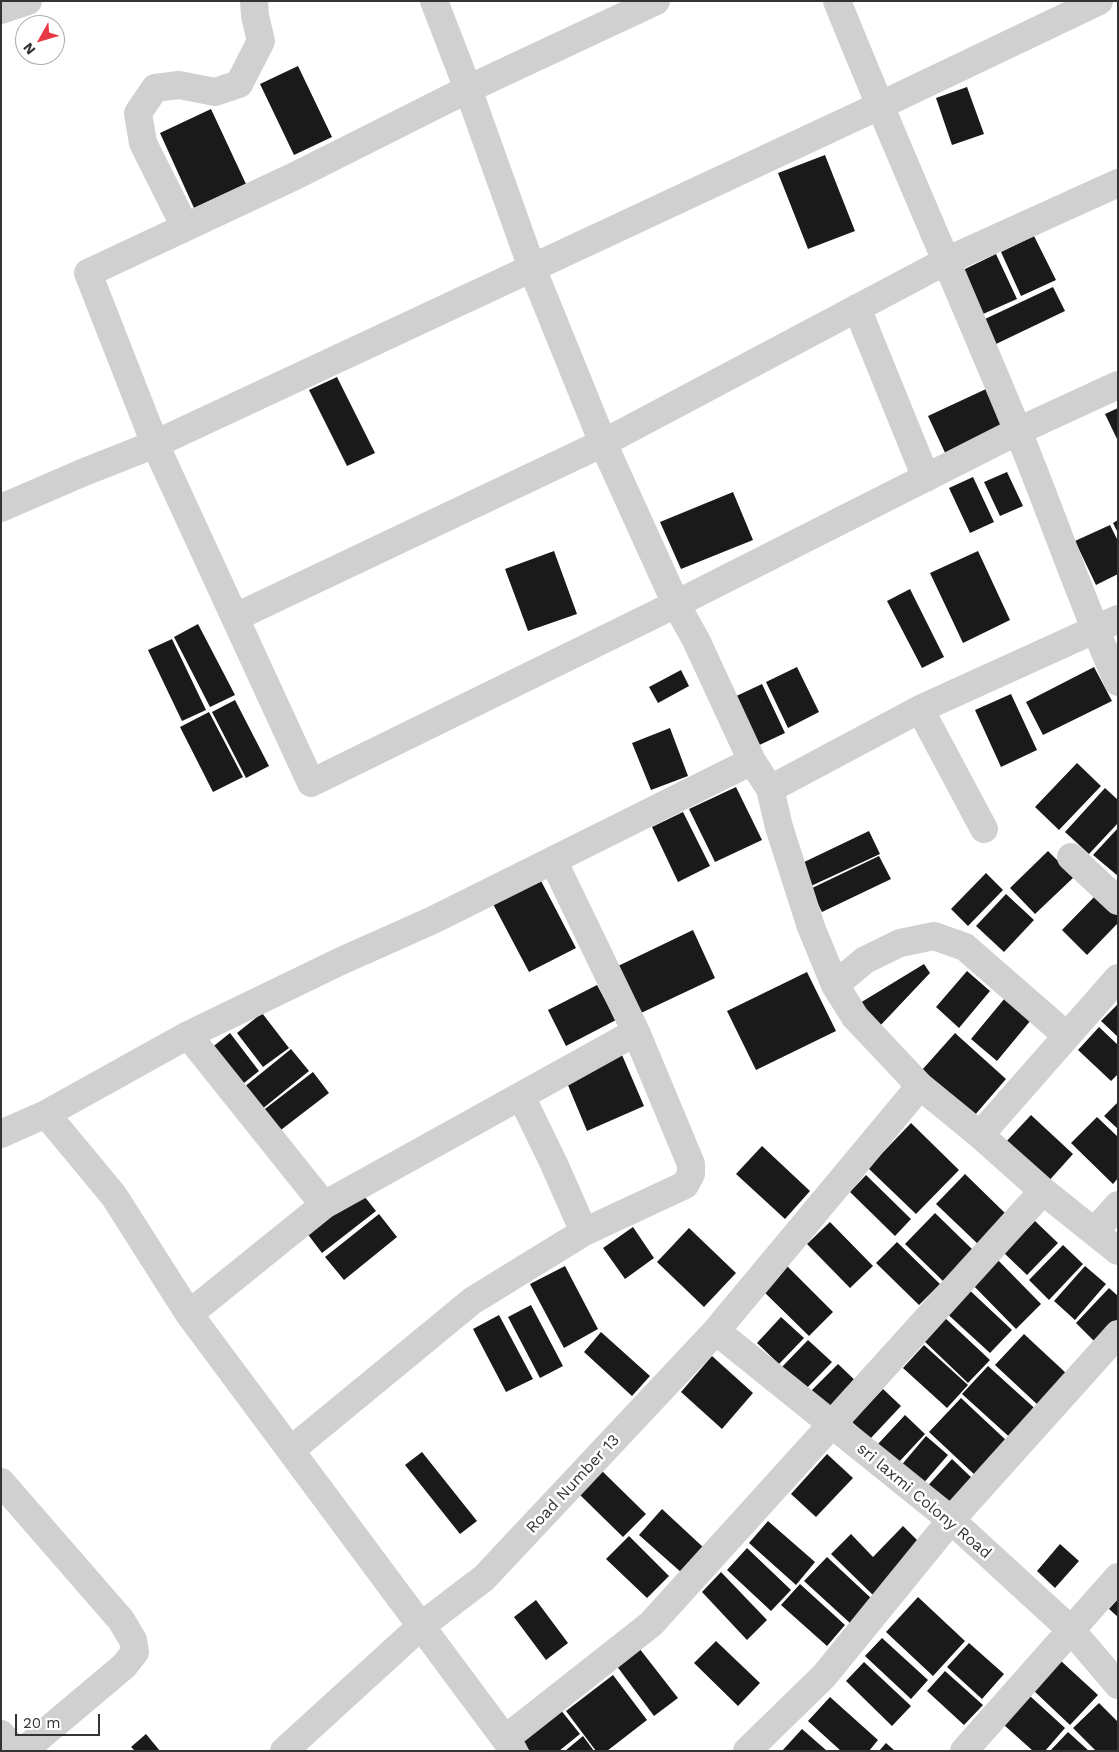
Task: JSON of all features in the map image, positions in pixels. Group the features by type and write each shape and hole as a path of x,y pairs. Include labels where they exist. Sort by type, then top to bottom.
{"street":[{"path":"1,10 28,1"},
{"path":"185,227 144,142 138,113 155,88 179,85 215,92 239,84 261,41 255,16 254,1"},
{"path":"434,1 468,89 532,268 602,443 676,604 696,640 752,761 770,789 779,827 811,927 835,985 855,1016 920,1086 1043,1191 1118,1251"},
{"path":"656,1 468,89 295,176 88,273 155,444 311,783 676,604 1018,431 1118,385"},
{"path":"837,1 879,106 1018,431 1106,625 1118,682"},
{"path":"1,508 82,472 155,444 879,106 1099,1"},
{"path":"236,617 602,443 946,261 1118,184"},
{"path":"858,308 926,478"},
{"path":"770,789 920,709 1106,625"},
{"path":"920,709 984,829"},
{"path":"1,1134 46,1114 188,1035 341,961 433,920 752,761"},
{"path":"1071,857 1118,902"},
{"path":"291,1450 472,1301 584,1232 675,1191 685,1185 691,1174 691,1164 636,1032 553,860"},
{"path":"835,985 865,960 900,943 934,936 965,947 1067,1036"},
{"path":"980,1136 1118,978"},
{"path":"190,1314 324,1205 636,1032"},
{"path":"188,1035 324,1205"},
{"name":"Road Number 13","path":"284,1751 421,1626 484,1578 716,1332 920,1086"},
{"path":"521,1096 584,1232"},
{"path":"46,1114 114,1196 190,1314 510,1745 651,1624 1043,1191"},
{"path":"1094,1232 1118,1205"},
{"name":"sri laxmi Colony Road","path":"716,1332 951,1520 1071,1630 1118,1685"},
{"path":"751,1749 824,1676 951,1520 1118,1334"},
{"path":"1,1482 120,1620 133,1640 135,1652 124,1666 22,1751"},
{"path":"964,1751 1118,1577"},
{"path":"1,1734 15,1751"}],"building":[{"path":"298,66 332,137 294,155 260,84"},
{"path":"967,87 984,134 952,145 936,98"},
{"path":"211,109 246,184 194,208 160,133"},
{"path":"825,155 855,231 808,249 778,173"},
{"path":"1034,236 1056,280 1021,296 1001,252"},
{"path":"996,254 1017,299 983,314 963,270"},
{"path":"1053,287 1065,311 996,344 985,319"},
{"path":"337,377 375,453 347,466 309,390"},
{"path":"986,389 1005,429 947,457 928,416"},
{"path":"1118,408 1118,441 1105,414"},
{"path":"1007,472 1023,506 1000,516 984,482"},
{"path":"973,477 994,522 970,533 949,488"},
{"path":"733,492 753,540 681,569 660,522"},
{"path":"1118,520 1118,533 1113,523"},
{"path":"1110,525 1118,541 1118,574 1096,585 1075,541"},
{"path":"554,551 577,614 528,631 505,569"},
{"path":"978,551 1010,620 963,643 930,573"},
{"path":"910,589 944,657 922,668 887,601"},
{"path":"198,624 235,695 210,707 174,637"},
{"path":"172,639 206,710 182,721 148,650"},
{"path":"797,667 819,712 788,728 766,682"},
{"path":"1094,667 1112,701 1043,735 1026,702"},
{"path":"681,670 689,686 658,703 649,687"},
{"path":"762,684 785,733 753,748 730,699"},
{"path":"1011,694 1037,750 1001,767 975,710"},
{"path":"235,700 269,766 246,778 212,712"},
{"path":"209,712 243,777 213,792 180,727"},
{"path":"670,728 688,776 651,790 632,743"},
{"path":"1077,763 1101,786 1059,830 1035,807"},
{"path":"736,787 762,840 715,862 689,809"},
{"path":"1105,788 1118,800 1118,823 1089,854 1065,832"},
{"path":"683,812 710,866 678,882 652,827"},
{"path":"1118,828 1118,876 1093,855"},
{"path":"869,831 880,854 811,886 800,864"},
{"path":"1048,851 1074,877 1035,914 1010,888"},
{"path":"879,856 891,879 822,912 810,889"},
{"path":"986,873 1003,890 968,926 951,909"},
{"path":"540,879 576,948 529,972 493,904"},
{"path":"1006,894 1034,920 1004,952 976,926"},
{"path":"1097,894 1118,913 1118,923 1087,955 1062,930"},
{"path":"693,930 715,978 641,1013 618,966"},
{"path":"924,964 930,973 878,1028 855,1006"},
{"path":"967,971 990,991 959,1028 936,1007"},
{"path":"807,972 836,1031 756,1070 727,1011"},
{"path":"597,985 616,1020 566,1046 548,1010"},
{"path":"1005,998 1031,1020 997,1061 971,1039"},
{"path":"1118,1004 1118,1037 1101,1021"},
{"path":"262,1013 289,1048 263,1067 237,1033"},
{"path":"1099,1027 1118,1045 1118,1074 1111,1081 1078,1050"},
{"path":"230,1033 259,1071 239,1087 210,1049"},
{"path":"955,1033 1006,1079 974,1116 922,1070"},
{"path":"291,1049 309,1071 256,1114 238,1092"},
{"path":"622,1055 644,1106 587,1131 565,1078"},
{"path":"313,1072 329,1093 273,1136 257,1115"},
{"path":"1118,1102 1118,1129 1104,1116"},
{"path":"1031,1115 1073,1154 1046,1184 1004,1144"},
{"path":"1097,1117 1118,1137 1118,1178 1113,1184 1071,1143"},
{"path":"911,1123 959,1170 916,1214 868,1168"},
{"path":"762,1146 810,1191 785,1219 736,1174"},
{"path":"965,1174 1007,1215 979,1245 936,1204"},
{"path":"866,1175 911,1219 895,1236 850,1192"},
{"path":"357,1187 376,1211 322,1253 303,1228"},
{"path":"935,1213 973,1250 943,1281 905,1244"},
{"path":"379,1214 397,1237 344,1280 325,1257"},
{"path":"1035,1221 1058,1243 1027,1275 1004,1253"},
{"path":"830,1222 873,1266 850,1288 807,1244"},
{"path":"633,1227 654,1258 625,1279 603,1248"},
{"path":"689,1228 736,1273 704,1307 657,1262"},
{"path":"897,1242 940,1284 919,1305 876,1263"},
{"path":"1063,1245 1083,1264 1049,1300 1029,1280"},
{"path":"994,1256 1041,1304 1016,1329 969,1281"},
{"path":"785,1264 833,1312 809,1336 761,1289"},
{"path":"565,1266 598,1329 564,1348 530,1284"},
{"path":"1085,1266 1106,1284 1075,1320 1054,1301"},
{"path":"964,1285 1012,1330 990,1353 942,1309"},
{"path":"1109,1288 1118,1296 1118,1322 1097,1344 1076,1323"},
{"path":"531,1305 563,1366 540,1378 508,1317"},
{"path":"499,1315 533,1379 506,1392 473,1329"},
{"path":"781,1317 804,1338 779,1364 757,1343"},
{"path":"944,1317 990,1360 968,1383 923,1340"},
{"path":"601,1332 650,1376 632,1396 584,1352"},
{"path":"1024,1334 1067,1374 1039,1406 995,1365"},
{"path":"808,1340 832,1362 804,1391 781,1368"},
{"path":"924,1345 968,1385 947,1408 903,1368"},
{"path":"712,1356 753,1393 722,1429 681,1392"},
{"path":"838,1364 860,1385 829,1416 807,1395"},
{"path":"988,1366 1041,1414 1015,1442 962,1394"},
{"path":"883,1389 901,1406 870,1439 852,1422"},
{"path":"961,1398 1008,1442 976,1476 929,1432"},
{"path":"905,1415 925,1434 898,1463 878,1444"},
{"path":"926,1436 948,1455 921,1486 899,1468"},
{"path":"422,1452 477,1521 460,1534 405,1465"},
{"path":"827,1454 853,1478 816,1517 791,1494"},
{"path":"952,1459 972,1478 944,1510 923,1491"},
{"path":"600,1469 646,1514 623,1537 577,1492"},
{"path":"662,1509 704,1548 682,1573 639,1535"},
{"path":"768,1521 815,1562 796,1585 749,1543"},
{"path":"903,1526 924,1547 875,1597 831,1554 851,1534 873,1557"},
{"path":"629,1536 669,1576 647,1598 606,1559"},
{"path":"1060,1544 1079,1561 1055,1588 1037,1571"},
{"path":"747,1548 791,1590 771,1611 727,1570"},
{"path":"827,1557 872,1599 850,1623 804,1581"},
{"path":"721,1572 767,1620 747,1640 702,1592"},
{"path":"800,1584 845,1625 827,1646 781,1605"},
{"path":"918,1597 965,1641 933,1676 886,1632"},
{"path":"1118,1599 1118,1617 1109,1609"},
{"path":"536,1600 568,1643 546,1660 514,1617"},
{"path":"882,1638 928,1680 911,1699 865,1656"},
{"path":"716,1641 760,1683 738,1706 694,1663"},
{"path":"969,1643 1004,1674 982,1699 947,1667"},
{"path":"639,1648 678,1698 654,1716 616,1665"},
{"path":"1061,1661 1098,1695 1070,1725 1033,1690"},
{"path":"864,1662 911,1706 892,1726 846,1681"},
{"path":"945,1671 983,1705 964,1725 927,1691"},
{"path":"613,1675 647,1720 607,1751 596,1751 566,1711"},
{"path":"1030,1696 1065,1728 1045,1751 1033,1751 1004,1725"},
{"path":"830,1697 878,1740 869,1751 841,1751 808,1721"},
{"path":"1099,1703 1118,1722 1118,1751 1096,1751 1073,1728"},
{"path":"560,1709 580,1734 559,1751 530,1751 521,1740"},
{"path":"802,1729 827,1751 782,1751"},
{"path":"1068,1732 1089,1751 1050,1751"},
{"path":"146,1734 160,1751 135,1751 131,1747"},
{"path":"583,1736 594,1751 565,1751"},
{"path":"886,1743 895,1751 879,1751"}]}
